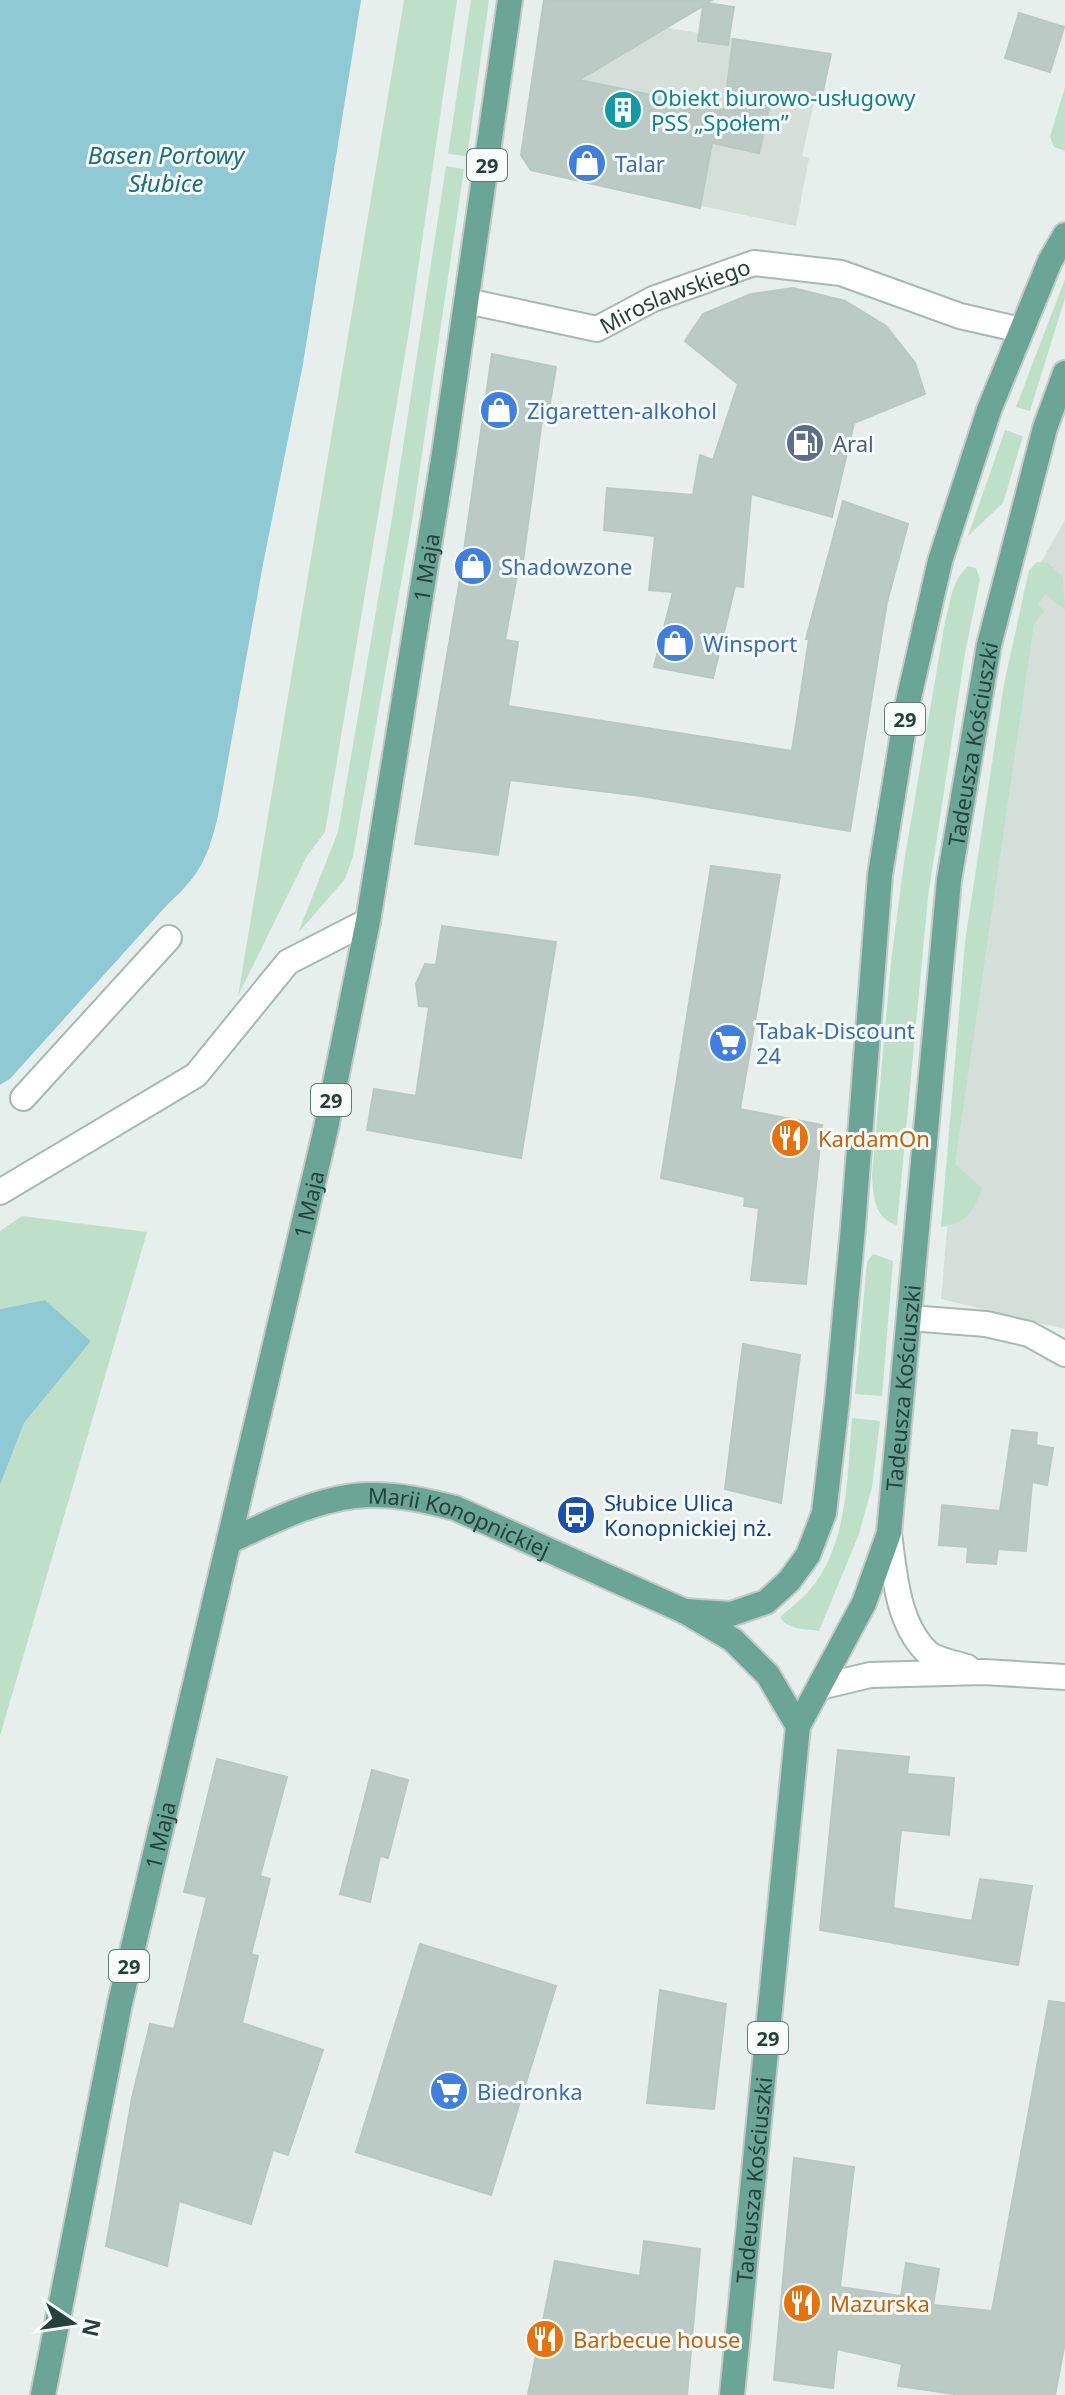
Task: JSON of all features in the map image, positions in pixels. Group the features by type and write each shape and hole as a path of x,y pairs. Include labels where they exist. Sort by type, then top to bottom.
{"main road":[{"name":"1 Maja","path":"43,2395 120,2003 326,1128 368,921 426,572 510,0"},
{"name":"29","path":"684,1611 731,1614 766,1602 789,1581 808,1555 824,1513 849,1272 880,875 908,702 947,540 989,410 1050,261 1065,235"},
{"name":"Tadeusza Kościuszki","path":"732,2395 798,1726 864,1603 889,1533 949,880 989,645 1045,428 1065,373"},
{"name":"Marii Konopnickiej","path":"230,1541 280,1518 329,1502 369,1495 420,1499 455,1508 684,1611"},
{"path":"684,1611 733,1640 768,1675 798,1726"}],"street":[{"name":"Miroslawskiego","path":"467,301 597,329 653,299 754,263 841,273 960,316 1021,330"},
{"path":"0,1192 196,1075 288,962 368,921"},
{"path":"23,1098 117,1013 169,938"},
{"path":"910,1318 986,1324 1029,1334 1065,1354"},
{"path":"889,1533 896,1586 910,1627 927,1654 984,1672"},
{"path":"820,1687 870,1675 984,1672 1065,1677"}],"shaded area":[{"path":"543,8 699,33 698,41 727,38 831,54 821,100 815,99 802,156 809,158 796,226 531,170 521,155"},
{"path":"1065,520 1065,1329 941,1299 969,976 1037,569"}],"green space":[{"path":"404,0 457,0 409,331 325,832 307,856 238,996"},
{"path":"471,0 489,0 467,156 448,154"},
{"path":"1065,87 1065,151 1054,147 1050,137"},
{"path":"446,166 464,169 413,515 353,856 345,879 298,933 338,832 393,512"},
{"path":"1065,279 1065,298 1030,411 1016,407"},
{"path":"1005,430 1023,436 1003,503 968,536"},
{"path":"1037,562 1048,563 1063,577 1065,610 1045,594 1038,605 1044,611 1034,624 955,1164 982,1188 968,1215 957,1223 941,1227 965,942 1004,684 1029,570"},
{"path":"968,566 976,568 980,579 965,653 928,897 897,1225 879,1212 872,1175 891,962 904,862 945,622 955,585"},
{"path":"22,1216 147,1232 0,1736 0,1485 24,1423 91,1341 45,1300 0,1309 0,1231"},
{"path":"873,1254 893,1261 882,1396 855,1394 867,1262"},
{"path":"852,1418 880,1421 872,1487 859,1534 819,1631 797,1628 780,1617 808,1592 821,1574 839,1532 847,1486"}],"water":[{"name":"Basen Portowy Słubice","path":"0,0 361,0 303,364 218,816 210,843 188,883 10,1079 0,1085"},
{"path":"45,1300 91,1341 24,1423 0,1485 0,1309"}],"pier":[{"path":"169,903 172,906 13,1082 0,1089 0,1085 10,1079"}],"building":[{"name":"Obiekt biurowo-usługowy PSS „Społem”","path":"544,0 712,0 707,3 734,7 728,45 698,41 703,6 579,80 724,110 733,39 831,54 821,100 773,92 759,153 712,143 700,208 531,170 521,155"},
{"path":"1019,13 1064,27 1050,72 1005,58"},
{"path":"793,288 845,301 886,326 915,363 925,394 854,423 832,517 751,494 743,587 735,586 713,678 654,667 673,592 649,590 655,536 604,530 607,488 693,495 700,455 713,460 738,384 685,341 703,314 751,294"},
{"path":"492,354 556,367 547,421 542,420 521,576 517,575 505,640 518,642 508,706 792,751 809,639 806,639 843,501 908,524 887,602 850,831 641,796 510,780 498,855 415,844 459,585"},
{"path":"711,866 780,875 740,1109 822,1125 806,1284 751,1280 759,1208 744,1206 745,1197 661,1178"},
{"path":"442,926 556,942 521,1158 367,1130 374,1089 416,1096 429,1007 419,1006 416,984 425,964 436,965"},
{"path":"743,1344 800,1355 781,1503 725,1489"},
{"path":"1012,1430 1037,1433 1036,1445 1053,1448 1047,1485 1032,1482 1026,1551 998,1549 996,1564 967,1562 968,1547 939,1545 942,1505 1000,1511"},
{"path":"838,1750 909,1757 907,1774 954,1778 949,1835 901,1830 893,1908 972,1921 980,1879 1032,1886 1018,1965 820,1930"},
{"path":"217,1759 287,1777 260,1876 270,1879 251,1954 258,1956 242,2023 323,2050 288,2155 273,2150 251,2224 179,2201 167,2266 106,2246 132,2098 150,2024 174,2029 207,1897 184,1892"},
{"path":"372,1770 408,1780 388,1858 380,1856 370,1902 340,1894"},
{"name":"Biedronka","path":"420,1944 556,1986 491,2195 356,2152"},
{"path":"660,1990 726,2004 714,2109 647,2103"},
{"path":"1049,2001 1065,2003 1065,2342 1055,2395 961,2395 898,2386 902,2364 837,2349 833,2388 774,2380 794,2158 854,2167 840,2287 901,2296 906,2263 939,2269 933,2305 992,2311"},
{"path":"644,2241 700,2249 687,2395 528,2395 555,2261 640,2276"}],"place":[{"name":"Obiekt biurowo-usługowy PSS „Społem”","path":"623,110"},
{"name":"Talar","path":"587,163"},
{"name":"Zigaretten-alkohol","path":"499,410"},
{"name":"Aral","path":"805,443"},
{"name":"Shadowzone","path":"473,566"},
{"name":"Winsport","path":"675,643"},
{"name":"Tabak-Discount 24","path":"728,1043"},
{"name":"KardamOn","path":"790,1138"},
{"name":"Słubice Ulica Konopnickiej nż.","path":"576,1515"},
{"name":"Biedronka","path":"449,2091"},
{"name":"Mazurska","path":"802,2303"},
{"name":"Barbecue house","path":"545,2339"}]}
